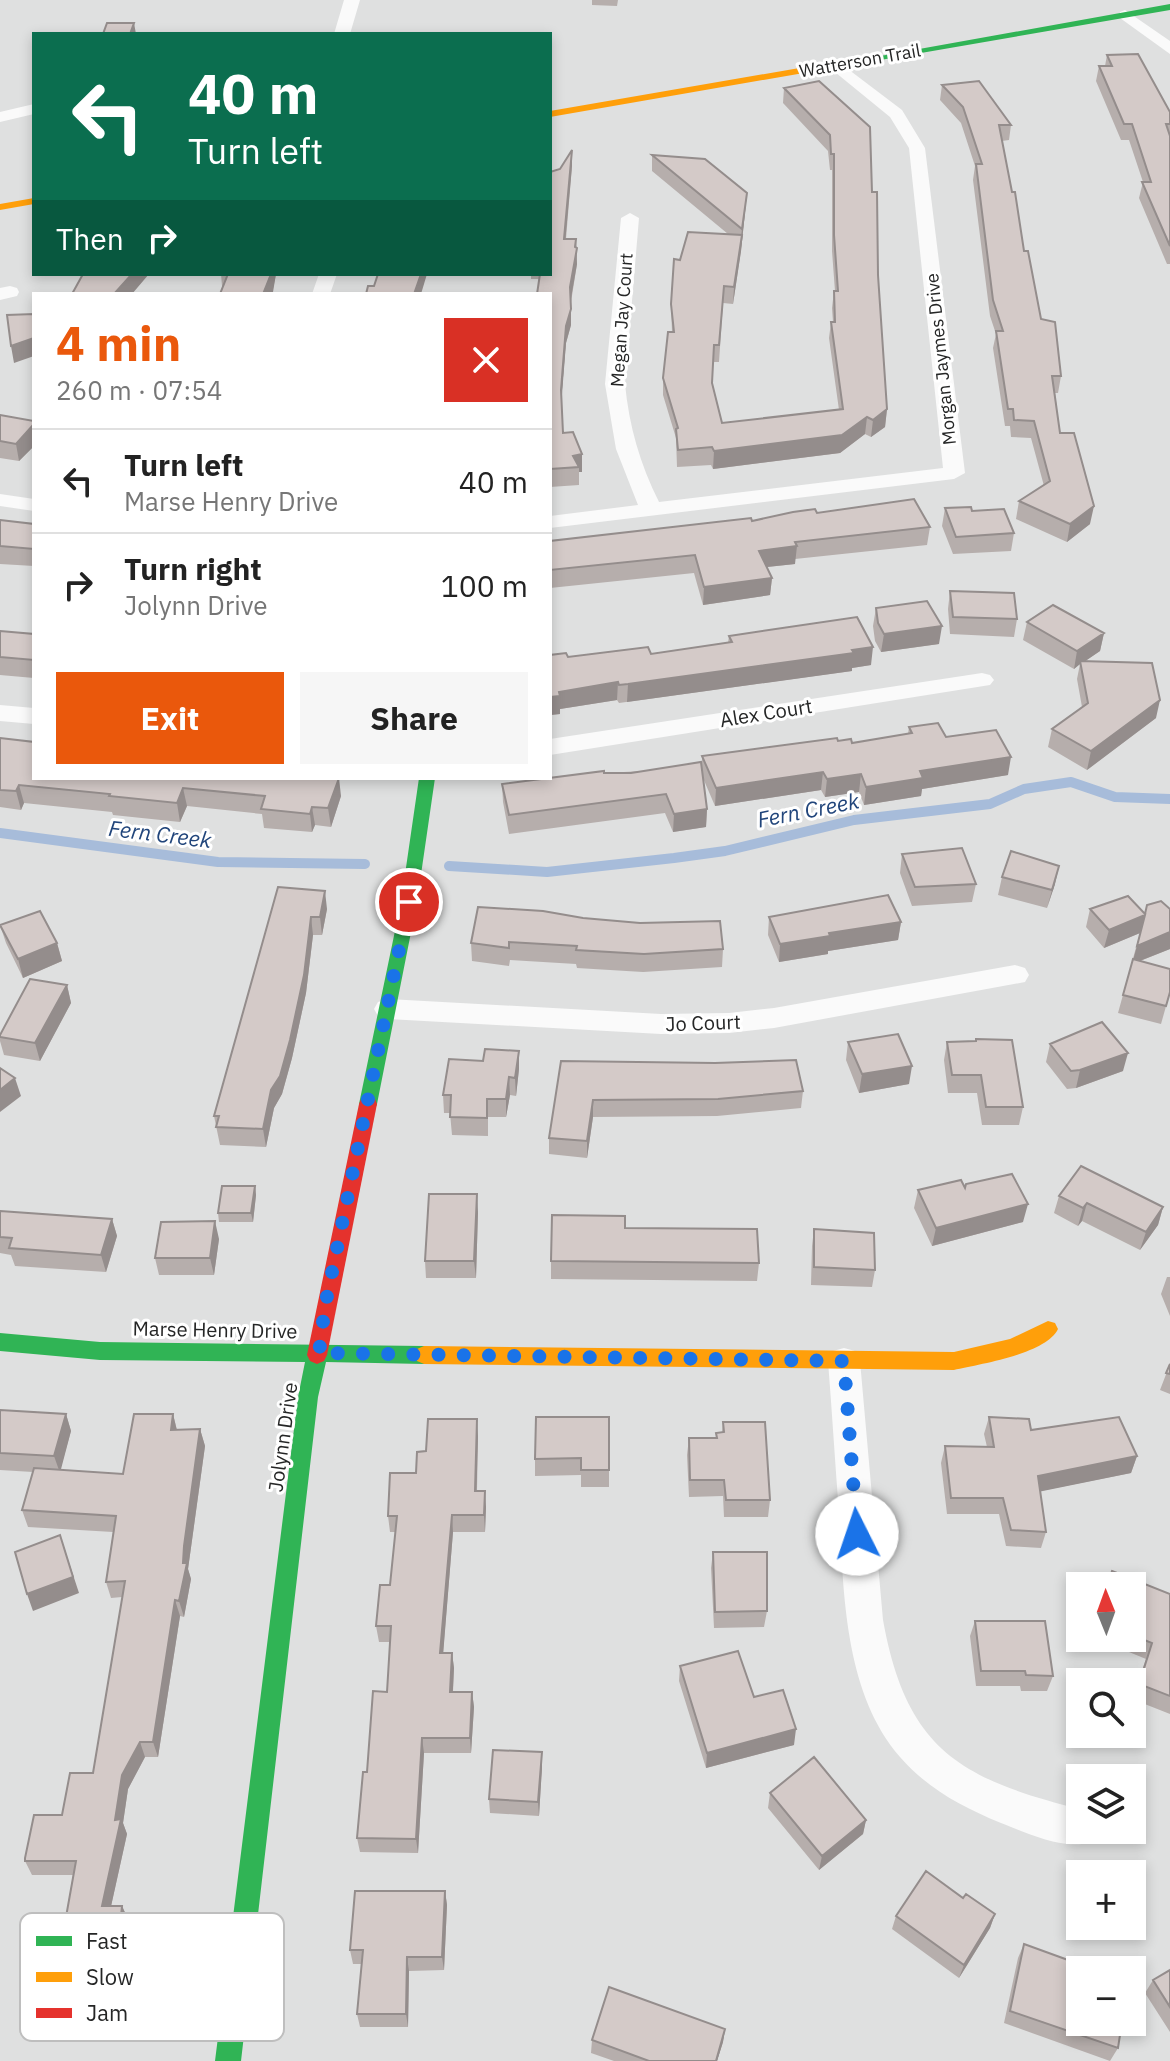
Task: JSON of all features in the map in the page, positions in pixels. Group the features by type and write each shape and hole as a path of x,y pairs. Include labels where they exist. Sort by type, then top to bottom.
{"street":[{"path":"343,32 352,0"},
{"name":"Watterson Trail","path":"552,114 1170,7"},
{"path":"1125,15 1170,49"},
{"name":"Morgan Jaymes Drive","path":"552,522 954,473 917,148 896,114 836,65"},
{"path":"0,117 32,109"},
{"path":"0,207 32,201"},
{"name":"Megan Jay Court","path":"630,218 615,384 616,408 634,475 652,511"},
{"path":"0,500 32,505"},
{"name":"Alex Court","path":"552,747 982,680"},
{"path":"0,713 32,716"},
{"name":"Jolynn Drive","path":"246,1913 308,1397 409,902 427,780"},
{"name":"Jo Court","path":"388,1009 661,1024 729,1023 774,1018 1015,975"},
{"name":"Marse Henry Drive","path":"0,1342 100,1351 954,1361 1014,1347 1048,1329"},
{"path":"844,1361 864,1621 877,1680 889,1710 907,1737 936,1767 967,1788 1009,1810 1066,1824"},
{"name":"Jolynn Drive","path":"228,2061 230,2041"}],"building":[{"path":"107,23 134,23 131,32 104,32"},
{"path":"1138,54 1170,112 1170,124 1166,124 1170,136 1170,246 1142,182 1151,182 1132,124 1124,124 1099,66 1112,66 1107,55"},
{"path":"819,81 870,127 872,192 877,192 878,275 887,409 873,420 867,417 842,435 714,451 712,447 678,450 678,428 663,378 668,332 674,332 671,304 674,259 680,260 688,232 742,235 734,287 724,286 719,345 714,345 712,383 722,423 843,409 831,322 835,322 834,291 838,291 834,154 831,154 830,135 784,88"},
{"path":"979,81 1011,125 999,125 1012,192 1015,192 1024,251 1028,251 1041,319 1055,322 1061,376 1052,376 1060,433 1074,433 1094,506 1070,524 1019,501 1050,481 1034,421 1014,420 1013,409 1008,409 996,331 1003,331 993,300 976,164 982,164 963,107 942,85"},
{"path":"572,150 564,239 576,239 577,248 570,287 571,309 566,326 561,390 563,433 573,432 582,454 573,456 579,467 552,469 552,292 537,292 540,276 552,276 552,171 560,169"},
{"path":"652,155 705,159 747,193 742,229"},
{"path":"82,276 130,276 116,292 73,292"},
{"path":"227,276 270,276 264,292 221,292"},
{"path":"377,276 420,276 415,292 366,292 368,286 374,286"},
{"path":"32,314 32,339 11,346 7,315"},
{"path":"0,415 32,421 32,426 16,444 0,441"},
{"path":"914,499 930,527 795,542 797,546 759,551 772,578 704,587 695,555 552,570 552,541 751,518 752,521 815,509 817,513"},
{"path":"971,507 972,511 1004,509 1014,533 956,537 945,508"},
{"path":"0,520 32,524 32,549 0,546"},
{"path":"950,591 1014,593 1017,619 953,617"},
{"path":"927,601 942,626 884,634 878,623 876,608"},
{"path":"1053,605 1104,633 1077,651 1027,622"},
{"path":"857,617 873,647 852,650 854,653 628,684 619,685 618,682 559,692 560,696 552,697 552,655 566,653 568,657 648,647 651,654 732,642 729,636"},
{"path":"0,631 32,634 32,660 0,657"},
{"path":"1080,661 1152,663 1160,700 1091,751 1052,729 1088,703"},
{"path":"938,723 946,737 996,730 1011,757 920,771 923,778 866,787 861,774 827,779 823,772 716,788 702,756 837,738 838,741 851,739 852,743 912,733 909,727"},
{"path":"0,738 32,742 32,780 338,780 328,808 312,807 310,814 261,809 265,796 183,788 177,803 19,785 16,791 0,790"},
{"path":"701,762 707,809 674,814 666,794 509,815 502,784 604,771 631,773"},
{"path":"962,848 976,884 915,887 902,854"},
{"path":"1011,851 1059,866 1052,890 1002,877"},
{"path":"278,887 325,891 320,917 311,917 304,975 290,1040 280,1076 271,1090 263,1129 216,1127 219,1116 214,1116"},
{"path":"888,895 901,922 780,944 769,917"},
{"path":"1128,896 1145,914 1147,905 1161,901 1170,909 1170,932 1137,946 1145,915 1109,930 1090,909"},
{"path":"478,907 543,911 640,923 720,921 723,949 644,954 576,950 577,946 509,942 509,948 471,943"},
{"path":"40,911 57,943 18,959 0,925"},
{"path":"1133,959 1170,969 1170,992 1166,1006 1123,995"},
{"path":"30,979 67,985 35,1043 0,1037 0,1035"},
{"path":"1102,1022 1128,1053 1071,1071 1050,1044"},
{"path":"898,1034 912,1066 862,1074 848,1042"},
{"path":"1012,1040 1023,1107 986,1107 981,1075 952,1075 947,1042"},
{"path":"485,1049 519,1051 515,1078 509,1077 506,1099 487,1099 487,1118 450,1117 451,1095 443,1095 449,1059 483,1061"},
{"path":"796,1060 803,1091 718,1099 593,1100 587,1141 549,1138 561,1061 715,1063"},
{"path":"0,1068 15,1078 0,1090"},
{"path":"1081,1166 1163,1207 1146,1232 1087,1203 1083,1208 1059,1196"},
{"path":"1012,1174 1028,1204 936,1228 918,1190 961,1180 965,1188 966,1184"},
{"path":"222,1186 255,1186 251,1213 218,1213"},
{"path":"429,1194 477,1194 474,1261 425,1261"},
{"path":"0,1211 112,1219 101,1255 9,1248 12,1238 0,1237"},
{"path":"552,1215 625,1216 625,1228 757,1229 759,1263 551,1261"},
{"path":"215,1221 210,1258 155,1258 161,1222"},
{"path":"814,1229 874,1233 875,1270 814,1267"},
{"path":"0,1410 66,1414 54,1456 0,1453"},
{"path":"134,1414 173,1414 171,1430 200,1429 184,1546 183,1563 187,1563 179,1601 175,1600 153,1742 140,1742 122,1775 115,1820 121,1819 102,1906 122,1906 121,1913 67,1913 76,1861 25,1861 25,1858 34,1815 62,1815 70,1773 93,1773 125,1581 106,1582 116,1516 22,1510 34,1468 123,1474"},
{"path":"536,1417 609,1417 609,1470 581,1470 581,1458 535,1459"},
{"path":"989,1417 1029,1419 1031,1430 1119,1417 1137,1456 1038,1476 1046,1532 1011,1530 1003,1498 951,1498 945,1446 994,1447"},
{"path":"428,1419 477,1419 475,1491 485,1491 484,1515 452,1515 440,1653 452,1653 450,1692 472,1692 470,1738 422,1738 416,1839 357,1838 363,1772 367,1772 373,1691 387,1692 391,1626 376,1626 380,1585 390,1585 397,1516 388,1516 390,1473 416,1473 417,1452 426,1451"},
{"path":"723,1422 765,1422 770,1500 726,1500 724,1480 690,1480 689,1438 717,1438 716,1433 724,1432"},
{"path":"60,1535 73,1577 27,1594 15,1552"},
{"path":"713,1552 767,1552 767,1611 715,1612"},
{"path":"1146,1584 1170,1594 1170,1696 1146,1687 1144,1668 1152,1643 1146,1641"},
{"path":"975,1621 1045,1621 1053,1676 1026,1675 1025,1671 981,1671"},
{"path":"738,1651 754,1697 783,1690 796,1729 707,1753 680,1666"},
{"path":"493,1750 542,1752 538,1802 489,1799"},
{"path":"814,1757 866,1820 822,1856 770,1793"},
{"path":"926,1871 963,1898 966,1894 995,1914 964,1965 896,1916"},
{"path":"355,1891 445,1891 442,1957 407,1957 406,2014 357,2014 363,1950 350,1950"},
{"path":"1024,1944 1066,1959 1066,2030 1010,2011"},
{"path":"1170,1970 1170,2007 1153,1980"},
{"path":"609,1987 725,2029 716,2061 649,2061 592,2040"},
{"path":"1083,2036 1120,2036 1118,2048"}],"waterway":[{"name":"Fern Creek","path":"449,866 547,872 674,858 725,851 854,820 990,804 1024,789 1071,782 1115,797 1170,799"},
{"name":"Fern Creek","path":"0,833 218,862 365,864"}],"traffic: fast":[{"path":"863,60 1170,7"},
{"path":"368,1104 409,902 427,780"},
{"path":"0,1342 100,1351 424,1355"},
{"path":"246,1913 308,1397 317,1355"},
{"path":"228,2061 230,2041"}],"traffic: slow":[{"path":"552,114 863,60"},
{"path":"0,207 32,201"},
{"path":"424,1355 954,1361 1014,1347 1048,1329"}],"traffic: jam":[{"path":"317,1355 368,1104"}],"route":[{"path":"409,902 325,1306 319,1353 844,1361 857,1534"}]}
